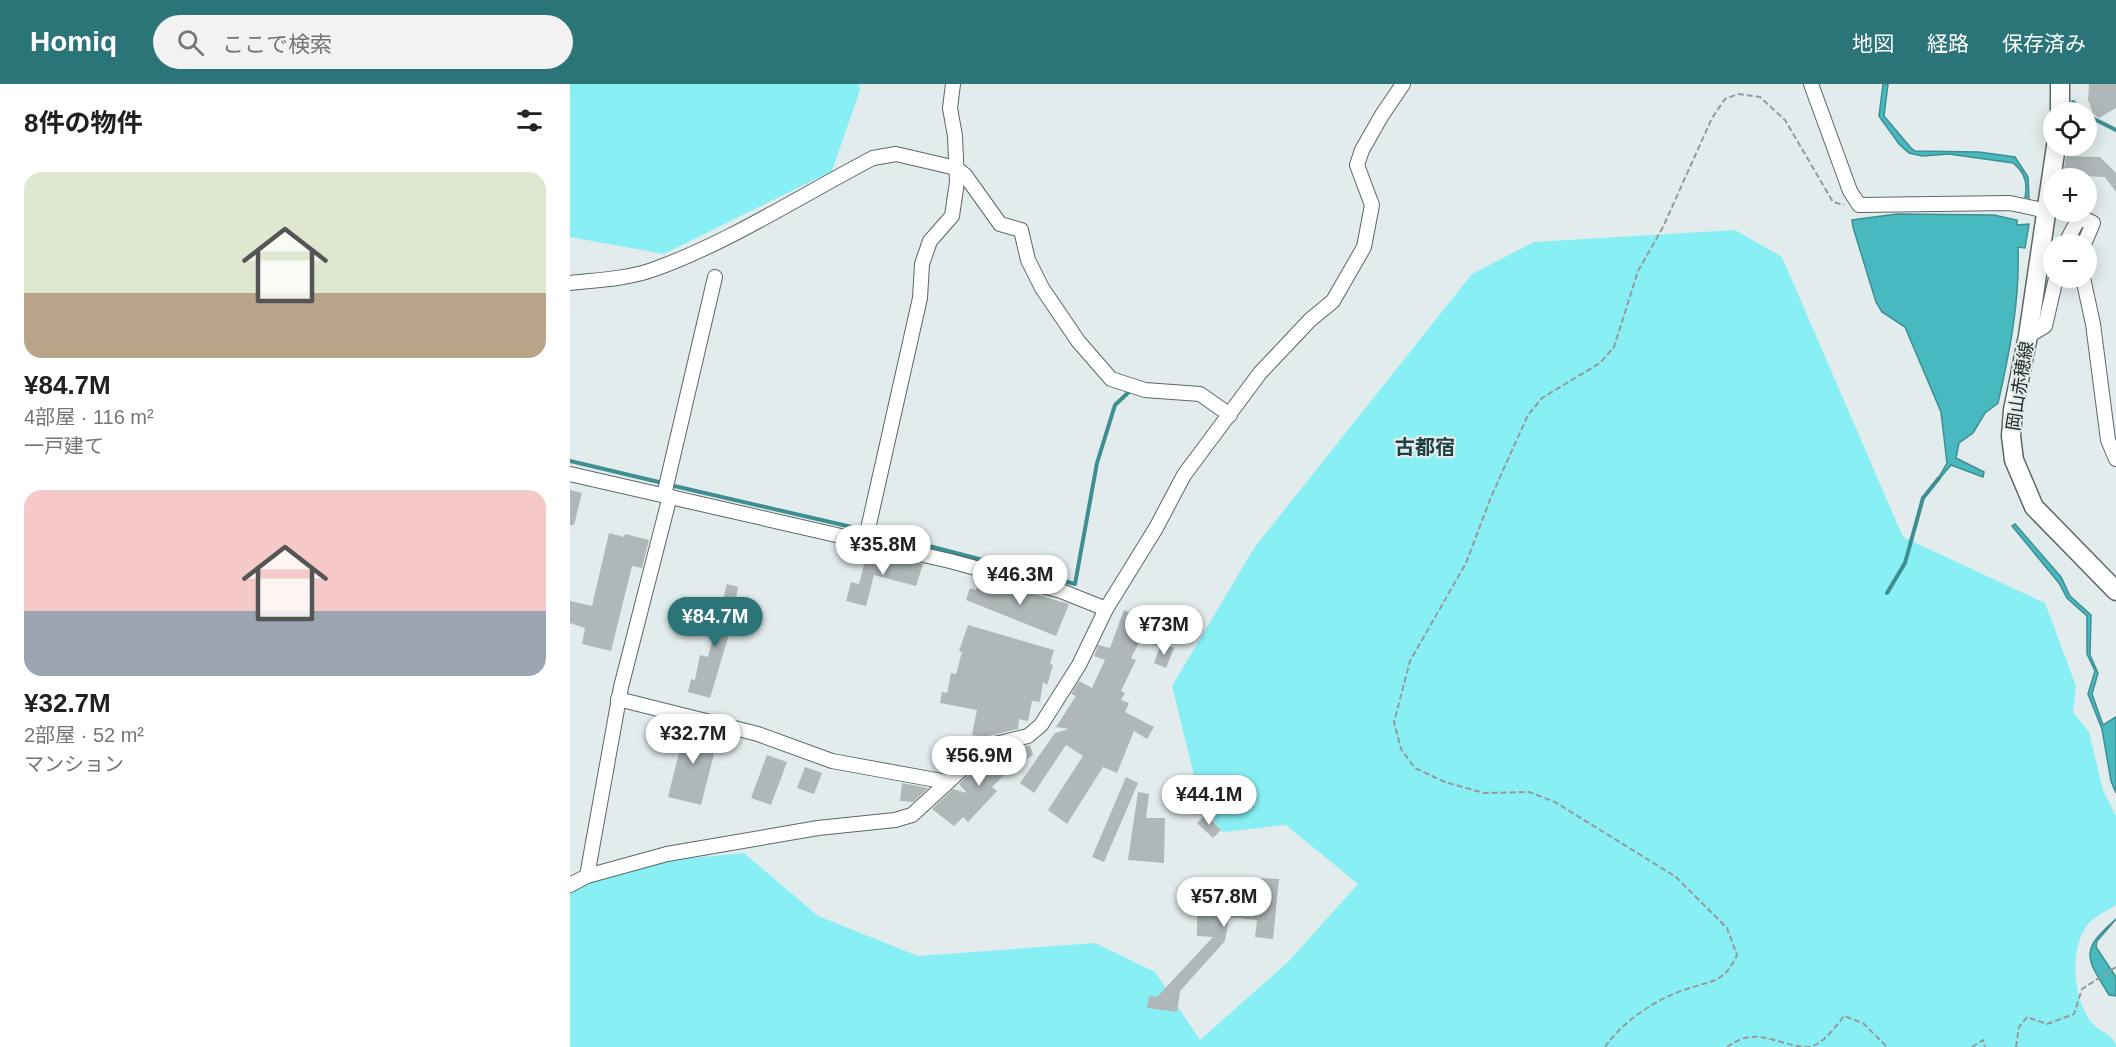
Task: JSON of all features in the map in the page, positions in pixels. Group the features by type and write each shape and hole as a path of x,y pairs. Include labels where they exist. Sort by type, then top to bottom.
{"main road":[{"path":"2060,84 2060,102"},
{"name":"岡山赤穂線","path":"2045,222 2011,436 2014,460 2034,507 2048,524 2116,591"}],"street":[{"path":"865,542 920,298 922,264 930,241 952,216 957,182 956,136 950,108 953,84"},
{"path":"570,885 587,876 668,854 818,828 895,820 918,811 987,746 1028,736 1041,725 1079,664 1106,609 1156,528 1184,476 1260,373 1310,320 1333,301 1364,247 1372,205 1357,165 1382,115 1403,84"},
{"path":"1811,84 1850,190 1859,205 2010,203 2043,210"},
{"path":"570,283 629,276 651,270 697,251 873,158 886,154 956,168 965,175 1000,224 1021,230 1028,260 1042,288 1078,342 1111,379 1145,390 1200,394 1230,416"},
{"path":"2070,234 2078,220 2087,220 2093,224 2088,234"},
{"path":"587,876 618,699 715,277"},
{"path":"2028,336 2045,326 2054,288"},
{"path":"2085,288 2093,324 2108,440 2116,459"},
{"path":"570,474 667,489 1061,591 1106,609"},
{"path":"618,699 758,734 832,761 887,773 925,776 947,782"}],"path":[{"path":"1605,1047 1630,1018 1685,989 1712,984 1730,971 1737,955 1727,928 1676,877 1555,802 1529,792 1484,793 1445,782 1415,768 1401,749 1394,722 1410,661 1466,563 1491,497 1528,415 1542,398 1600,363 1614,347 1638,271 1663,227 1712,118 1725,99 1738,94 1760,97 1785,120 1833,202 1859,205"},
{"path":"2016,1047 2019,1027 2027,1017 2047,1024 2074,1014 2082,989 2115,967"},
{"path":"1727,1047 1744,1038 1765,1038 1788,1045 1810,1047 1827,1036 1844,1016 1863,1023 1887,1047"},
{"path":"1972,1047 1983,1040 1985,1047"}],"shaded area":[{"path":"570,84 859,84 860,90 832,171 664,254 570,237"},
{"path":"1883,84 1888,84 1884,116 1911,148 1915,151 1979,152 2015,157 2028,177 2029,198 2025,197 2025,182 2022,174 2013,163 1949,154 1922,156 1909,153 1899,144 1879,116"},
{"path":"1897,214 1994,215 2017,220 2017,225 2029,224 2025,248 2018,247 2013,325 1998,403 1985,413 1973,433 1959,443 1956,458 1984,472 1983,477 1951,465 1935,484 1947,463 1941,412 1905,327 1882,312 1876,302 1852,220"},
{"path":"1735,230 1782,257 1903,537 2045,603 2076,686 2073,712 2089,732 2103,790 2116,816 2116,905 2095,918 2086,927 2077,950 2076,977 2078,991 2087,1015 2094,1025 2113,1040 2116,1047 570,1047 570,890 578,884 659,861 744,853 818,916 918,956 1095,943 1155,972 1200,1040 1288,962 1358,884 1286,825 1223,832 1201,804 1172,686 1254,548 1472,274 1534,242"},
{"path":"2015,524 2061,577 2070,596 2091,615 2090,655 2098,673 2092,694 2103,725 2116,717 2116,793 2111,781 2102,729 2088,694 2095,671 2087,654 2087,616 2067,598 2059,583 2012,526"},
{"path":"2116,919 2097,941 2096,947 2116,977 2116,996 2109,995 2095,971 2090,954 2096,939"}],"building":[{"path":"2089,84 2116,84 2116,108 2099,118 2097,102 2088,100"},
{"path":"2066,156 2100,157 2116,173 2116,192 2105,177 2097,177 2097,168 2064,168"},
{"path":"570,490 582,493 574,525 570,525"},
{"path":"609,533 649,540 642,568 632,566 611,651 582,644 585,628 570,623 570,601 592,606"},
{"path":"867,553 923,564 916,586 874,575 866,606 846,601 851,582 859,584"},
{"path":"980,579 1069,604 1056,636 966,600 970,588 976,590"},
{"path":"727,584 738,587 730,631 710,698 688,692 691,679 695,680 700,655 708,657"},
{"path":"1124,610 1154,624 1152,630 1157,632 1157,646 1141,639 1131,658 1136,660 1121,691 1125,693 1121,700 1129,703 1125,712 1154,727 1147,739 1134,731 1117,773 1103,767 1067,824 1048,810 1083,756 1066,745 1034,793 1020,783 1055,733 1069,729 1056,727 1076,696 1071,694 1079,681 1092,688 1105,660 1094,656 1098,645 1110,648"},
{"path":"968,625 1054,650 1050,664 1053,665 1047,685 1043,682 1040,702 1032,701 1028,721 1019,719 1018,729 984,737 972,735 977,710 940,703 942,692 947,693 951,673 956,674 962,652 959,651"},
{"path":"1161,644 1174,648 1166,668 1154,663"},
{"path":"686,725 716,733 714,746 716,746 701,805 668,797"},
{"path":"967,741 973,747 946,771 943,769"},
{"path":"1030,745 1033,755 1003,776 992,787 997,791 968,822 963,817 954,826 932,809 953,789 967,793 959,784 983,762 980,776 1006,751"},
{"path":"767,755 787,762 771,805 751,798"},
{"path":"805,767 822,773 814,794 797,788"},
{"path":"1126,777 1138,783 1104,862 1092,857"},
{"path":"902,783 928,788 913,802 900,801"},
{"path":"1138,792 1149,794 1146,818 1165,818 1164,863 1128,860"},
{"path":"1206,814 1221,830 1213,838 1197,823"},
{"path":"1261,878 1279,879 1273,939 1255,937 1257,920 1229,917 1225,941 1180,991 1177,1012 1147,1008 1149,996 1157,997 1213,937 1197,936 1197,908 1200,908 1202,888 1236,890 1238,879 1261,881"}],"waterway":[{"path":"2097,120 2116,130"},
{"path":"871,531 1075,584 1097,463 1115,405 1131,390"},
{"path":"570,461 663,483"},
{"path":"1887,593 1905,563 1923,498 1939,478"},
{"path":"670,485 856,528"}],"district":[{"name":"古都宿","path":"1425,447"}]}
